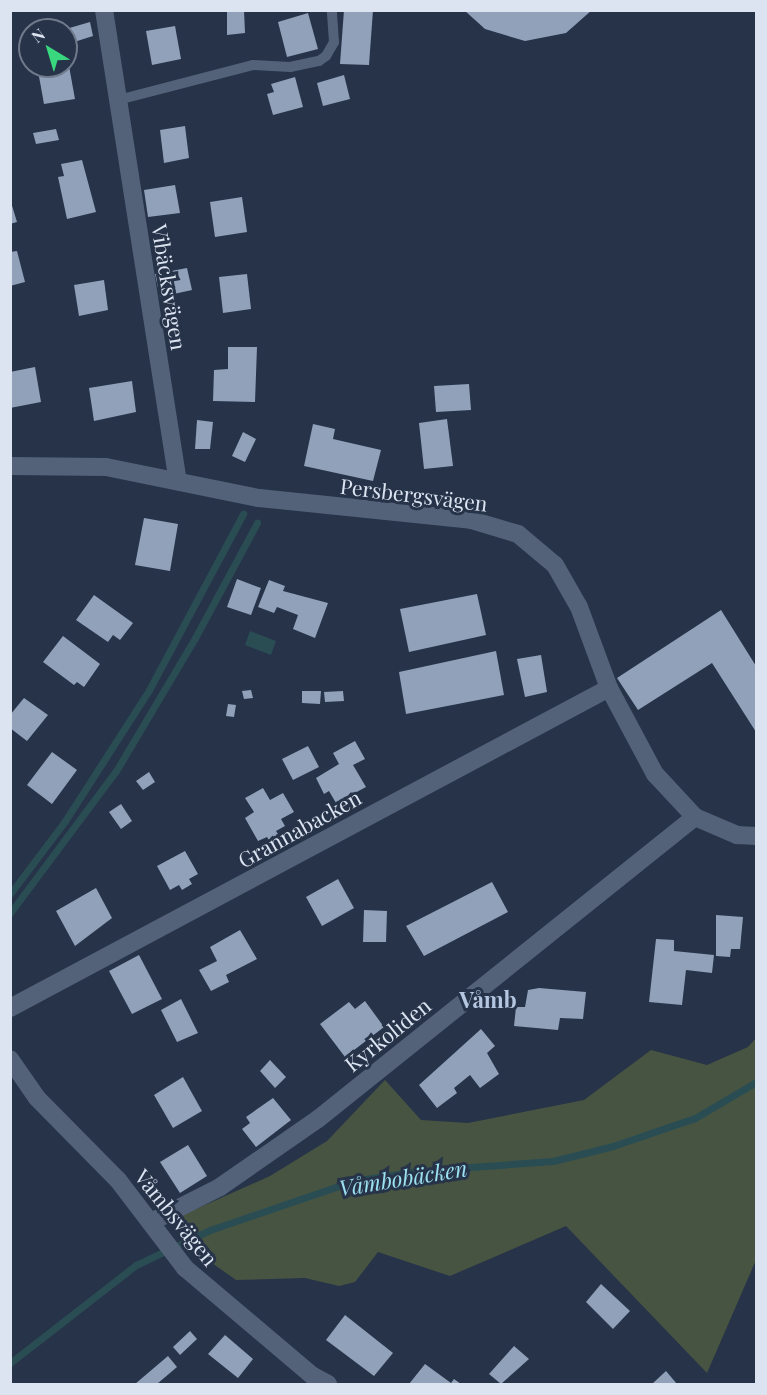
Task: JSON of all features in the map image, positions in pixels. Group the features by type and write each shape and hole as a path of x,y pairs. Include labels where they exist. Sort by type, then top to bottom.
{"street":[{"name":"Vibäcksvägen","path":"104,10 178,481"},
{"name":"Persbergsvägen","path":"10,466 106,467 259,498 471,520 518,534 555,565 579,607 609,688 655,774 695,817 737,836 756,836"},
{"name":"Grannabacken","path":"10,1008 609,688"},
{"name":"Kyrkoliden","path":"154,1225 220,1186 318,1119 695,817"},
{"name":"Våmbsvägen","path":"10,1059 37,1098 118,1180 185,1268 315,1382"}],"lane":[{"path":"118,100 253,65 290,67 319,61 326,56 334,42 332,10"}],"shaded area":[{"path":"250,631 276,641 271,655 245,645"},
{"path":"756,1038 756,1260 707,1373 566,1226 450,1276 378,1252 355,1282 339,1286 305,1278 236,1280 202,1256 176,1218 270,1176 327,1141 385,1080 421,1120 468,1123 584,1100 651,1050 707,1065 748,1047"}],"building":[{"path":"227,10 244,10 245,33 227,35"},
{"path":"344,10 373,10 369,65 340,64"},
{"path":"464,10 592,10 566,33 525,41 485,29"},
{"path":"308,13 318,49 287,57 278,22"},
{"path":"90,22 93,36 78,41 78,26"},
{"path":"175,26 181,59 152,65 146,31"},
{"path":"344,75 350,99 323,106 317,83"},
{"path":"295,77 303,107 273,115 267,94 274,92 271,84"},
{"path":"39,78 71,78 75,99 44,104"},
{"path":"185,126 189,158 164,163 160,130"},
{"path":"56,129 59,140 36,144 33,133"},
{"path":"82,160 96,212 67,219 58,177 64,176 61,164"},
{"path":"175,185 180,213 148,217 144,190"},
{"path":"242,197 247,232 215,237 210,202"},
{"path":"10,199 17,222 10,224"},
{"path":"17,251 25,282 10,286 10,252"},
{"path":"187,268 192,290 160,297 155,274"},
{"path":"247,274 251,309 223,313 219,277"},
{"path":"104,280 108,310 79,316 74,285"},
{"path":"228,347 257,347 255,402 213,401 214,370 228,369"},
{"path":"35,367 41,402 10,408 10,372"},
{"path":"132,381 136,412 94,421 89,388"},
{"path":"469,384 471,410 436,412 434,386"},
{"path":"447,419 453,466 424,469 419,423"},
{"path":"197,420 213,422 210,449 195,449"},
{"path":"313,424 335,429 333,439 381,450 373,481 304,466"},
{"path":"243,432 256,439 245,462 232,456"},
{"path":"144,518 178,524 170,571 135,565"},
{"path":"237,579 261,588 251,615 227,607"},
{"path":"269,580 285,586 283,591 328,603 315,638 293,629 298,615 277,607 274,613 258,607"},
{"path":"477,594 486,635 409,652 400,609"},
{"path":"94,595 133,623 120,640 113,635 108,642 76,620"},
{"path":"721,610 756,666 756,732 712,663 638,710 617,678"},
{"path":"63,636 100,664 84,687 77,682 74,685 43,662"},
{"path":"496,651 504,695 406,714 399,672"},
{"path":"541,655 547,692 525,697 517,659"},
{"path":"251,690 253,698 244,699 242,691"},
{"path":"302,691 321,691 320,704 302,703"},
{"path":"343,691 344,701 325,702 324,692"},
{"path":"24,698 48,715 27,741 10,728 10,715"},
{"path":"228,704 236,705 234,717 226,716"},
{"path":"355,741 365,759 353,765 366,787 336,803 329,791 324,794 316,778 339,764 333,753"},
{"path":"308,746 319,767 293,780 282,759"},
{"path":"52,752 77,770 52,804 27,785"},
{"path":"149,772 155,782 143,790 136,781"},
{"path":"263,788 270,800 283,793 294,812 281,819 285,826 276,831 280,837 270,842 267,837 258,841 245,818 254,812 245,798"},
{"path":"121,804 132,821 121,829 109,812"},
{"path":"185,851 198,874 189,879 192,884 182,890 179,885 170,890 157,866"},
{"path":"338,879 354,908 322,926 306,897"},
{"path":"492,882 508,912 424,956 406,926"},
{"path":"96,888 112,918 75,946 56,911"},
{"path":"364,910 387,911 386,942 363,942"},
{"path":"716,915 743,917 740,949 731,949 730,957 716,956"},
{"path":"240,930 257,959 226,975 229,982 211,991 199,970 217,961 210,947"},
{"path":"656,939 674,940 674,951 714,955 712,973 686,970 682,1005 649,1002"},
{"path":"139,955 162,999 132,1014 109,971"},
{"path":"539,988 586,992 583,1019 560,1018 558,1030 514,1026 516,1007 525,1007 528,990"},
{"path":"181,999 198,1033 177,1042 161,1010"},
{"path":"365,1001 384,1027 345,1057 320,1024 349,1002 355,1009"},
{"path":"481,1029 495,1046 487,1053 499,1074 480,1088 470,1075 454,1088 457,1093 437,1108 419,1085"},
{"path":"270,1060 286,1077 275,1088 260,1071"},
{"path":"183,1077 202,1111 173,1128 154,1095"},
{"path":"273,1098 291,1120 256,1147 242,1129 250,1123 246,1117"},
{"path":"188,1145 207,1176 180,1193 160,1162"},
{"path":"601,1284 630,1311 613,1329 586,1302"},
{"path":"345,1315 393,1353 374,1376 326,1340"},
{"path":"190,1331 197,1339 180,1355 173,1347"},
{"path":"225,1335 253,1359 238,1378 208,1354"},
{"path":"514,1346 529,1359 501,1384 489,1374"},
{"path":"168,1356 177,1367 157,1384 135,1384"},
{"path":"425,1364 451,1383 454,1379 461,1384 409,1384"},
{"path":"666,1371 677,1384 652,1384"}],"waterway":[{"path":"10,894 65,821 149,690 243,514"},
{"path":"10,913 116,771 195,638 257,523"},
{"name":"Våmbobäcken","path":"10,1363 136,1265 210,1230 353,1181 417,1171 553,1161 613,1146 695,1118 756,1082"}],"district":[{"name":"Våmb","path":"488,1000"}]}
